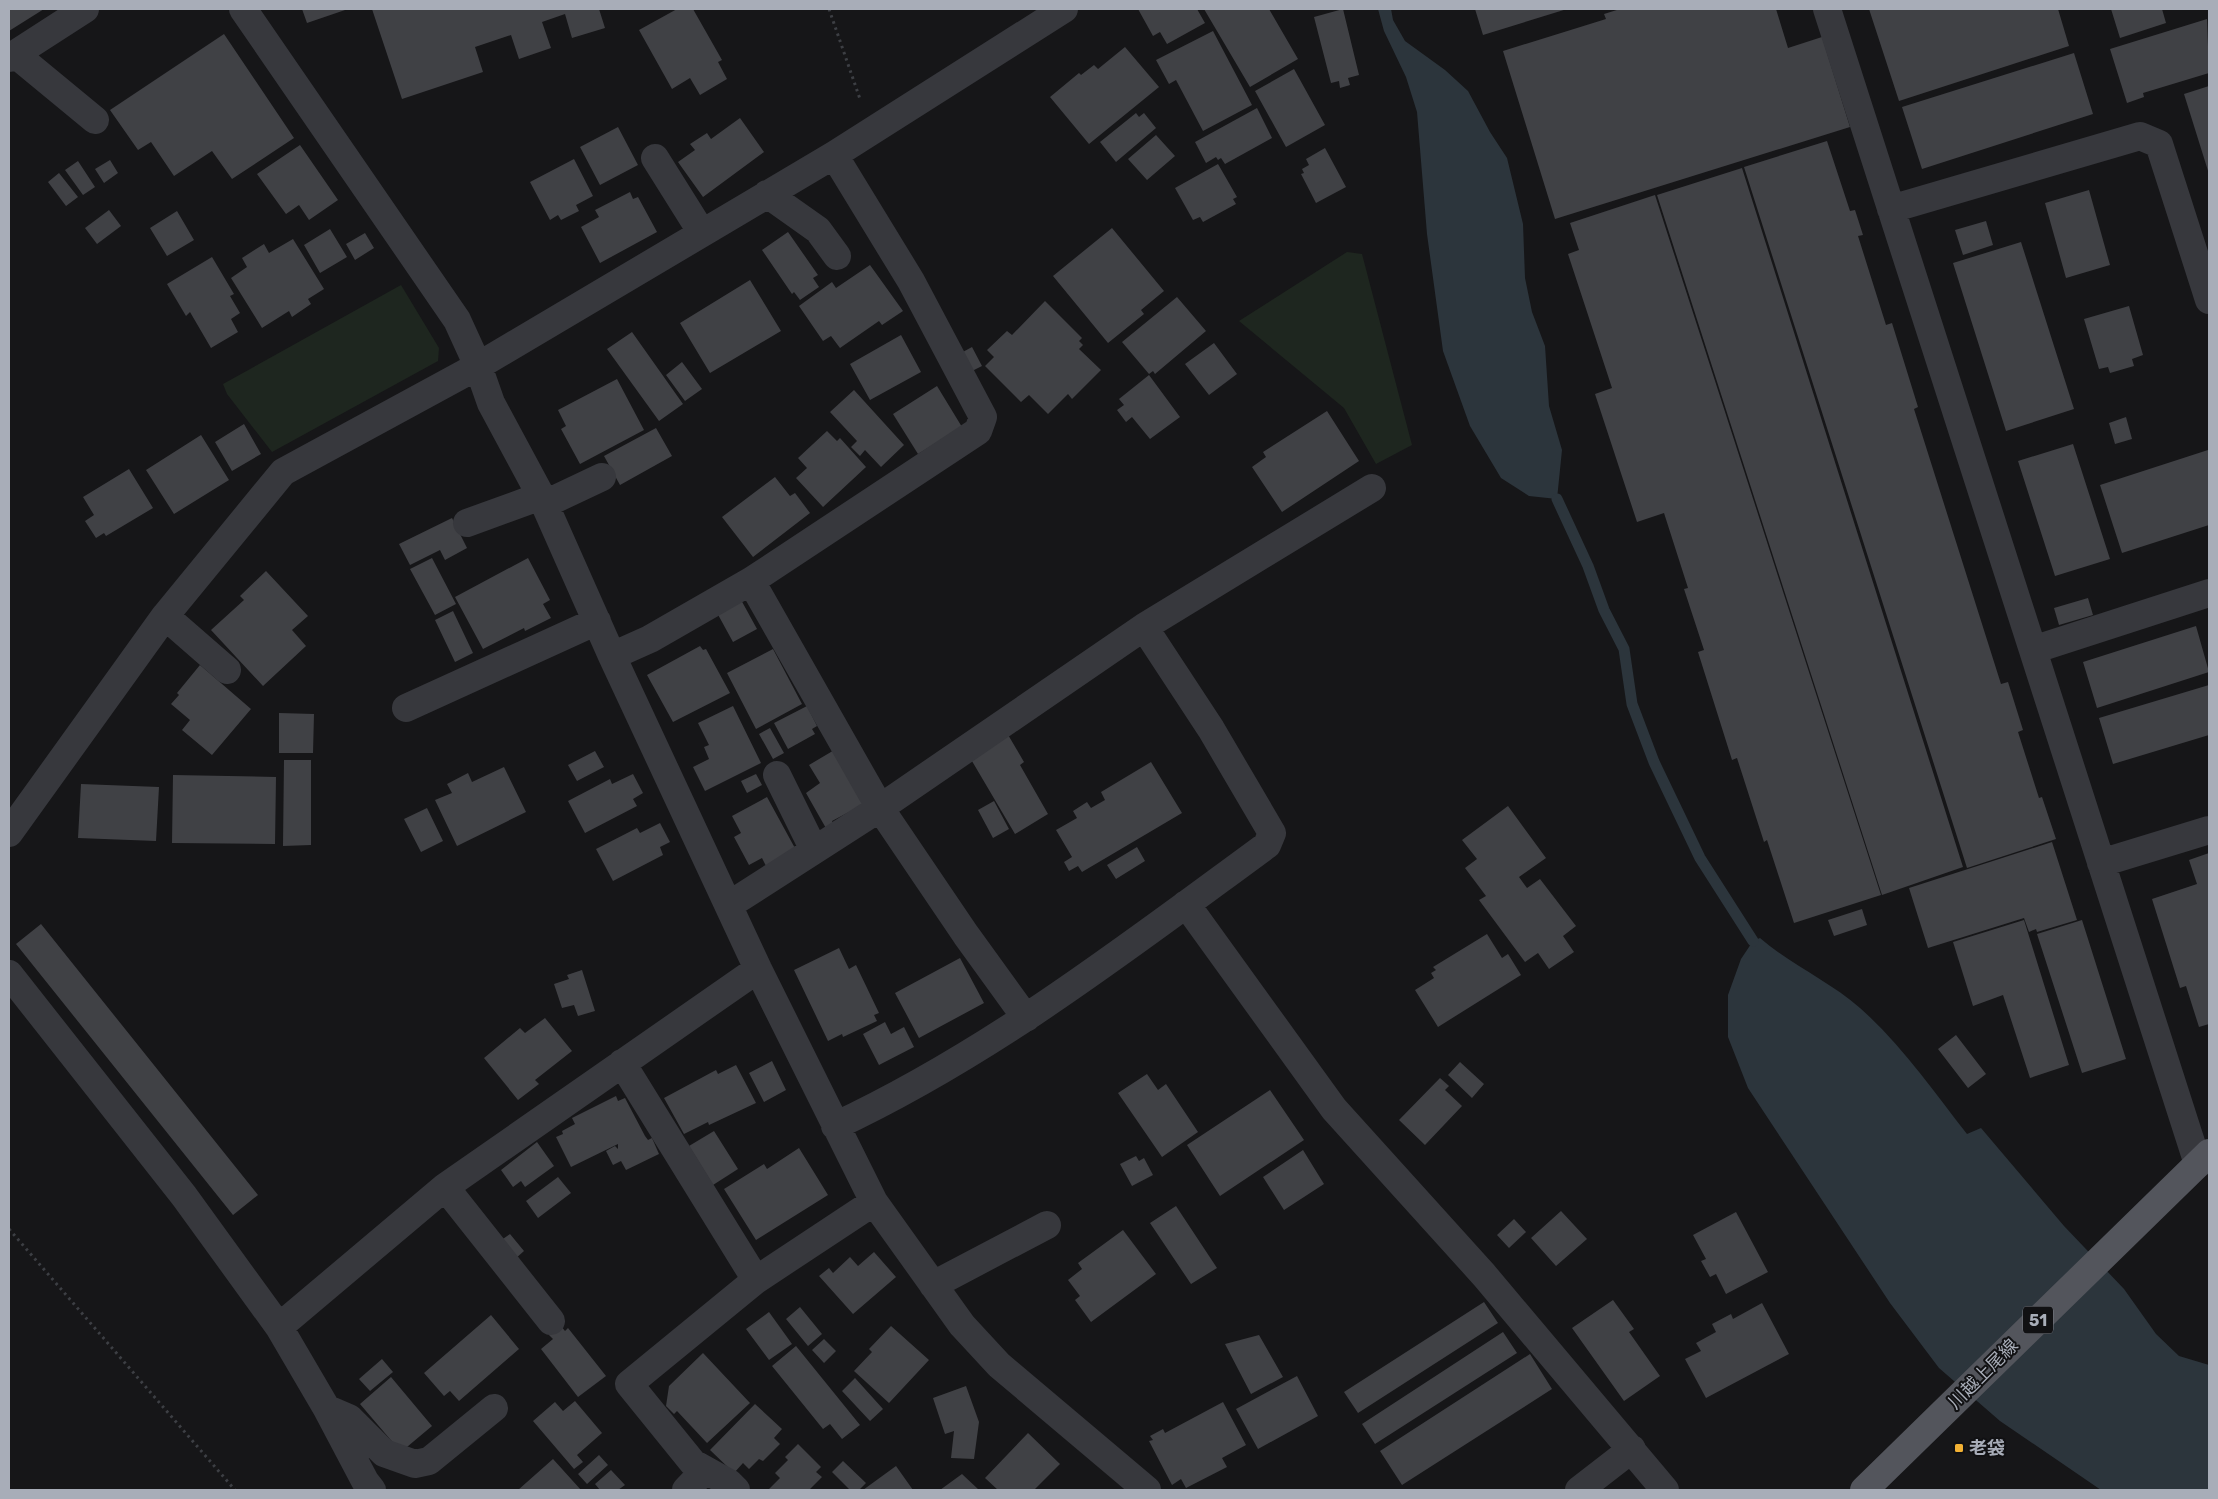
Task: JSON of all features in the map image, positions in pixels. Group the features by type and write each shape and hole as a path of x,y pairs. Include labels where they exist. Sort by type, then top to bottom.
{"main road":[{"name":"川越上尾線","path":"1864,1490 1960,1398 2115,1243 2204,1159"}],"street":[{"path":"85,9 12,56 95,120"},
{"path":"243,9 457,320 478,366 491,403 543,500 612,656 758,969 874,1202 962,1325 999,1365 1147,1490"},
{"path":"9,833 165,616 283,472 478,366 834,155 1064,9"},
{"path":"1827,9 2101,863 2204,1159"},
{"path":"1891,209 2140,136 2159,144 2209,300"},
{"path":"612,656 650,639 751,580 978,431 983,417 911,281 834,155"},
{"path":"655,158 702,233"},
{"path":"768,194 818,230 837,256"},
{"path":"467,523 543,500 602,477"},
{"path":"729,905 880,808 1144,627 1372,488"},
{"path":"751,580 880,808 966,936 1026,1018"},
{"path":"2033,650 2209,593"},
{"path":"165,616 227,670"},
{"path":"406,708 597,621"},
{"path":"835,1126 871,1109 1026,1018 1267,845 1272,833 1211,729 1144,627"},
{"path":"777,775 814,850"},
{"path":"2101,863 2209,830"},
{"path":"1186,904 1334,1109 1484,1275 1632,1448 1665,1490"},
{"path":"279,1327 445,1187 758,969"},
{"path":"9,974 184,1196 279,1327 327,1408 365,1481 372,1490"},
{"path":"622,1063 756,1280"},
{"path":"445,1187 550,1321"},
{"path":"736,1490 728,1483 693,1463 629,1384 756,1280 874,1202"},
{"path":"933,1285 1048,1225"},
{"path":"327,1408 349,1418 384,1453 415,1464 429,1461 494,1408"},
{"path":"1579,1490 1632,1448"},
{"path":"686,1490 706,1470"}],"path":[{"path":"829,9 871,130"},
{"path":"9,1230 235,1490"}],"shaded area":[{"path":"1378,9 1391,9 1393,20 1405,41 1445,70 1468,91 1490,132 1507,158 1523,224 1525,278 1532,312 1545,346 1549,406 1562,450 1557,499 1529,496 1501,478 1470,426 1443,351 1427,234 1417,112 1406,77 1384,31"},
{"path":"1347,252 1362,254 1412,445 1376,464 1344,408 1239,321"},
{"path":"401,285 439,348 438,361 272,452 227,394 223,384"},
{"path":"1760,938 1784,957 1836,989 1875,1022 1916,1069 1967,1134 1981,1128 2064,1226 2124,1289 2156,1334 2179,1356 2209,1365 2209,1490 2101,1490 2000,1421 1939,1368 1890,1303 1748,1088 1728,1037 1728,995 1741,959 1753,941"}],"building":[{"path":"9,9 44,9 9,31"},
{"path":"302,9 348,9 307,23"},
{"path":"372,9 599,9 605,28 572,38 565,14 542,22 551,48 519,59 511,35 475,47 483,72 402,99"},
{"path":"677,9 693,9 722,60 718,62 727,79 700,95 690,78 672,89 639,30"},
{"path":"1138,9 1197,9 1205,23 1167,44 1160,32 1153,36"},
{"path":"1204,9 1269,9 1298,59 1250,87"},
{"path":"1343,9 1359,75 1348,78 1350,85 1340,88 1339,81 1331,83 1314,17"},
{"path":"1475,9 1567,9 1483,35"},
{"path":"1620,9 1776,9 1788,48 1822,37 1850,127 1555,219 1503,51 1606,19 1604,14"},
{"path":"1869,9 2058,9 2069,46 1899,101"},
{"path":"2111,9 2162,9 2166,23 2120,38"},
{"path":"2207,19 2209,73 2143,93 2144,97 2127,103 2110,49"},
{"path":"1213,31 1252,105 1203,131 1176,80 1169,84 1156,60"},
{"path":"224,34 294,138 232,179 212,151 174,176 151,142 138,150 110,110"},
{"path":"1125,47 1159,87 1089,144 1050,97 1079,73 1081,75 1094,65 1098,69"},
{"path":"2074,53 2093,114 1922,169 1902,107"},
{"path":"1294,69 1325,125 1286,147 1255,91"},
{"path":"2209,86 2209,174 2184,94"},
{"path":"1257,108 1272,138 1225,164 1221,158 1218,160 1216,157 1206,163 1195,142"},
{"path":"1136,113 1139,117 1144,113 1156,128 1116,162 1100,142"},
{"path":"740,118 764,152 703,197 678,162 695,150 690,144 707,133 711,139"},
{"path":"618,127 638,165 600,185 580,147"},
{"path":"1156,135 1175,156 1147,180 1128,159"},
{"path":"1827,141 1850,211 1855,210 1863,235 1858,236 1886,325 1892,323 1918,407 1914,409 2001,684 2008,682 2023,730 2018,732 2039,798 2042,797 2056,839 1967,868 1744,167"},
{"path":"300,145 338,200 309,220 299,205 286,214 257,174"},
{"path":"1325,148 1346,187 1316,203 1301,174 1304,173 1302,169 1309,165 1306,159"},
{"path":"574,159 593,196 576,205 579,211 561,220 558,215 550,220 530,182"},
{"path":"110,160 118,173 104,183 95,169"},
{"path":"78,161 95,187 83,195 65,170"},
{"path":"1218,164 1237,197 1233,199 1236,204 1203,222 1200,217 1193,220 1175,188"},
{"path":"1742,168 1963,867 1882,895 1657,195"},
{"path":"59,173 78,197 66,206 48,182"},
{"path":"2089,190 2110,265 2066,278 2045,203"},
{"path":"630,192 633,199 638,197 657,232 600,263 581,227 599,217 595,210"},
{"path":"1655,195 1881,895 1794,923 1767,840 1764,842 1737,758 1732,760 1698,652 1704,650 1684,589 1688,588 1664,513 1637,522 1595,394 1612,388 1568,254 1579,250 1570,223"},
{"path":"109,210 121,226 97,244 85,228"},
{"path":"177,211 194,240 167,256 150,228"},
{"path":"1986,221 1993,245 1963,255 1955,230"},
{"path":"1112,228 1164,291 1141,310 1144,314 1108,343 1053,276"},
{"path":"330,229 347,257 320,273 304,245"},
{"path":"788,232 818,275 813,278 819,287 800,300 794,292 792,294 762,250"},
{"path":"365,233 374,248 355,260 346,244"},
{"path":"293,239 324,289 308,299 311,304 292,317 289,311 262,328 231,278 247,267 242,258 264,244 269,253"},
{"path":"2021,242 2074,409 2006,431 1953,263"},
{"path":"212,257 234,294 230,296 240,313 231,319 238,332 211,348 190,312 186,316 167,284"},
{"path":"870,265 903,311 882,325 879,321 840,348 831,336 823,341 799,306 832,282 836,288"},
{"path":"750,280 781,331 710,373 680,323"},
{"path":"1177,297 1206,331 1155,374 1153,371 1149,374 1122,342"},
{"path":"1045,301 1082,338 1079,341 1083,345 1079,349 1101,370 1072,399 1068,394 1048,414 1029,395 1021,402 985,366 994,357 987,350 1007,331 1012,335"},
{"path":"2129,306 2143,355 2132,359 2134,366 2110,373 2108,367 2099,369 2084,319"},
{"path":"632,332 683,404 659,421 607,349"},
{"path":"901,335 921,372 870,400 850,364"},
{"path":"1214,343 1237,374 1209,395 1185,364"},
{"path":"972,347 982,366 972,371 961,353"},
{"path":"682,362 702,389 685,401 666,375"},
{"path":"1149,375 1180,417 1150,439 1132,417 1126,422 1117,410 1124,405 1119,399"},
{"path":"617,379 644,430 580,464 561,429 566,426 558,410"},
{"path":"937,386 962,427 918,454 893,414"},
{"path":"854,390 904,445 881,467 865,450 860,456 851,447 857,441 830,412"},
{"path":"1327,411 1359,461 1282,512 1252,467 1266,457 1263,452"},
{"path":"2126,417 2132,439 2115,444 2109,423"},
{"path":"244,424 261,454 232,471 215,442"},
{"path":"656,428 672,456 620,485 604,456"},
{"path":"827,431 837,441 840,438 866,467 823,507 796,478 807,468 798,458"},
{"path":"201,435 229,480 174,514 146,470"},
{"path":"2073,444 2110,559 2055,576 2018,461"},
{"path":"2208,450 2209,525 2122,553 2100,485"},
{"path":"129,469 153,508 106,536 104,533 96,538 85,521 94,515 83,497"},
{"path":"775,477 790,496 795,493 810,513 753,557 722,517"},
{"path":"452,518 467,548 445,560 440,550 410,565 399,544"},
{"path":"432,558 456,604 435,615 410,569"},
{"path":"528,558 550,600 543,604 551,618 525,631 524,628 483,649 455,597"},
{"path":"266,571 308,616 292,630 306,646 263,686 211,630 244,600 240,596"},
{"path":"740,598 757,629 733,642 716,611"},
{"path":"2088,598 2093,615 2059,625 2054,608"},
{"path":"453,611 473,653 455,662 435,620"},
{"path":"2196,626 2209,672 2097,708 2083,662"},
{"path":"700,646 703,650 706,649 730,693 673,722 647,675"},
{"path":"773,649 802,704 756,729 727,673"},
{"path":"200,665 251,709 212,755 182,730 190,720 171,704 179,695 177,693"},
{"path":"2209,685 2209,735 2113,764 2099,718"},
{"path":"733,706 761,763 705,791 693,767 709,759 704,747 709,745 698,723"},
{"path":"807,706 817,726 812,729 815,734 788,749 774,723"},
{"path":"279,713 314,714 313,753 279,753"},
{"path":"770,728 784,753 773,759 759,734"},
{"path":"1007,733 1024,762 1020,765 1048,814 1015,834 969,756"},
{"path":"836,749 864,807 851,815 849,812 832,821 834,826 827,830 806,793 820,783 809,765"},
{"path":"595,751 604,767 577,781 568,765"},
{"path":"284,760 311,760 311,845 283,846"},
{"path":"1151,762 1182,813 1082,872 1078,866 1069,871 1064,862 1072,857 1056,830 1077,818 1073,811 1087,802 1091,808 1105,800 1101,792"},
{"path":"504,767 526,812 457,846 435,800 452,793 447,784 468,773 472,782"},
{"path":"633,774 643,793 633,799 637,806 585,833 568,801 610,779 612,784"},
{"path":"756,774 762,785 747,793 741,781"},
{"path":"173,775 276,777 275,844 172,843"},
{"path":"81,784 159,787 156,841 78,838"},
{"path":"767,797 796,850 766,866 762,858 749,865 734,837 741,833 732,816"},
{"path":"994,801 1009,829 993,838 978,810"},
{"path":"1508,806 1546,858 1519,877 1527,888 1540,879 1576,926 1563,936 1574,952 1549,969 1538,953 1525,962 1479,900 1486,896 1465,868 1477,859 1462,840"},
{"path":"427,808 443,841 421,852 404,819"},
{"path":"660,823 670,842 660,847 663,855 613,881 596,849 637,828 640,833"},
{"path":"2052,842 2077,920 2037,932 2036,929 2029,932 2024,918 1928,948 1909,888"},
{"path":"1137,847 1145,861 1116,879 1107,865"},
{"path":"2209,853 2209,1024 2199,1027 2186,986 2180,988 2152,899 2197,884 2189,860"},
{"path":"1862,909 1867,925 1834,936 1828,920"},
{"path":"2024,920 2069,1065 2030,1078 2003,995 1973,1006 1953,942"},
{"path":"2082,920 2126,1059 2082,1073 2037,934"},
{"path":"41,924 258,1195 233,1215 16,944"},
{"path":"1487,934 1502,958 1508,954 1521,975 1438,1027 1415,990 1434,978 1431,973 1436,970 1433,967"},
{"path":"839,948 849,969 856,965 879,1013 874,1015 877,1021 843,1037 842,1034 828,1041 794,970"},
{"path":"960,958 984,1003 919,1038 895,993"},
{"path":"582,970 595,1011 578,1016 574,1005 562,1008 554,984 569,979 567,975"},
{"path":"545,1018 572,1051 535,1080 539,1084 518,1100 484,1058 520,1028 525,1033"},
{"path":"885,1022 891,1034 904,1027 914,1047 879,1065 863,1034"},
{"path":"1956,1035 1986,1074 1968,1088 1938,1049"},
{"path":"772,1061 786,1090 764,1102 749,1073"},
{"path":"1460,1062 1484,1084 1472,1098 1448,1075"},
{"path":"736,1065 756,1103 709,1125 708,1122 684,1134 664,1098 716,1070 718,1074"},
{"path":"1147,1074 1158,1090 1166,1084 1198,1132 1162,1157 1118,1093"},
{"path":"1440,1078 1449,1086 1445,1090 1462,1106 1425,1145 1399,1120"},
{"path":"1270,1090 1304,1140 1220,1196 1187,1145"},
{"path":"616,1096 618,1101 625,1098 645,1136 648,1140 652,1138 659,1154 626,1170 621,1161 613,1165 606,1151 615,1146 618,1149 618,1144 571,1167 556,1137 563,1134 562,1131 575,1124 572,1118"},
{"path":"714,1131 738,1169 713,1185 689,1146"},
{"path":"537,1142 554,1166 525,1187 521,1181 513,1187 501,1170"},
{"path":"799,1148 828,1195 756,1240 724,1189 764,1164 767,1169"},
{"path":"1303,1150 1324,1184 1284,1210 1263,1177"},
{"path":"1136,1156 1139,1161 1144,1158 1153,1175 1132,1186 1120,1164"},
{"path":"558,1177 571,1193 538,1218 526,1201"},
{"path":"1176,1206 1217,1268 1191,1284 1150,1223"},
{"path":"1561,1211 1587,1239 1556,1266 1531,1238"},
{"path":"1736,1212 1768,1272 1726,1294 1716,1274 1710,1277 1701,1261 1706,1259 1693,1235"},
{"path":"1514,1219 1526,1232 1509,1248 1497,1235"},
{"path":"1123,1230 1156,1274 1091,1322 1075,1300 1080,1296 1068,1280 1082,1269 1078,1263"},
{"path":"510,1234 524,1251 515,1259 500,1241"},
{"path":"874,1252 896,1277 853,1314 819,1276 829,1268 833,1273 850,1257 858,1266"},
{"path":"1613,1300 1634,1329 1629,1332 1660,1376 1624,1401 1572,1328"},
{"path":"1484,1302 1498,1323 1358,1413 1344,1392"},
{"path":"1762,1303 1789,1354 1706,1398 1685,1359 1701,1351 1696,1343 1716,1332 1712,1324 1731,1314 1733,1319"},
{"path":"800,1307 822,1334 808,1346 786,1319"},
{"path":"769,1312 792,1344 769,1360 746,1329"},
{"path":"491,1315 519,1349 459,1401 450,1391 444,1396 424,1373"},
{"path":"561,1326 565,1331 568,1328 606,1376 578,1397 541,1349 553,1339 549,1335"},
{"path":"891,1326 929,1360 889,1403 854,1371 872,1352 869,1349"},
{"path":"1503,1332 1517,1353 1375,1444 1362,1424"},
{"path":"1259,1335 1283,1377 1251,1394 1225,1344"},
{"path":"824,1339 836,1351 824,1363 812,1350"},
{"path":"796,1346 860,1425 842,1439 830,1424 823,1429 772,1366"},
{"path":"703,1353 750,1403 707,1443 677,1411 674,1414 666,1406 669,1386"},
{"path":"1530,1354 1552,1389 1402,1485 1380,1451"},
{"path":"382,1359 393,1372 370,1391 359,1379"},
{"path":"1297,1376 1318,1416 1258,1449 1236,1409"},
{"path":"391,1377 432,1426 401,1452 360,1404"},
{"path":"855,1378 883,1409 870,1421 842,1391"},
{"path":"966,1386 979,1422 974,1459 951,1458 954,1431 945,1434 933,1398"},
{"path":"575,1401 602,1433 577,1455 583,1462 574,1469 533,1421 555,1402 563,1411"},
{"path":"1223,1402 1246,1445 1222,1458 1227,1467 1186,1488 1181,1479 1172,1485 1149,1441 1153,1440 1150,1436 1163,1429 1165,1433"},
{"path":"755,1404 782,1429 774,1438 780,1444 763,1461 759,1459 749,1469 743,1463 734,1473 710,1450"},
{"path":"1028,1433 1060,1464 1034,1490 998,1490 985,1478"},
{"path":"798,1444 821,1467 816,1472 822,1477 809,1490 770,1490 780,1478 775,1473 788,1460 785,1457"},
{"path":"599,1455 608,1465 587,1484 578,1474"},
{"path":"553,1459 581,1490 518,1490"},
{"path":"843,1461 866,1483 859,1490 850,1490 832,1472"},
{"path":"896,1466 913,1490 863,1490"},
{"path":"611,1470 625,1485 618,1490 600,1490 595,1484"},
{"path":"962,1474 979,1490 940,1490"}],"waterway":[{"path":"1557,499 1588,566 1604,610 1624,649 1632,704 1654,762 1700,858 1753,941"}],"place":[{"name":"老袋","path":"1959,1448"}]}
